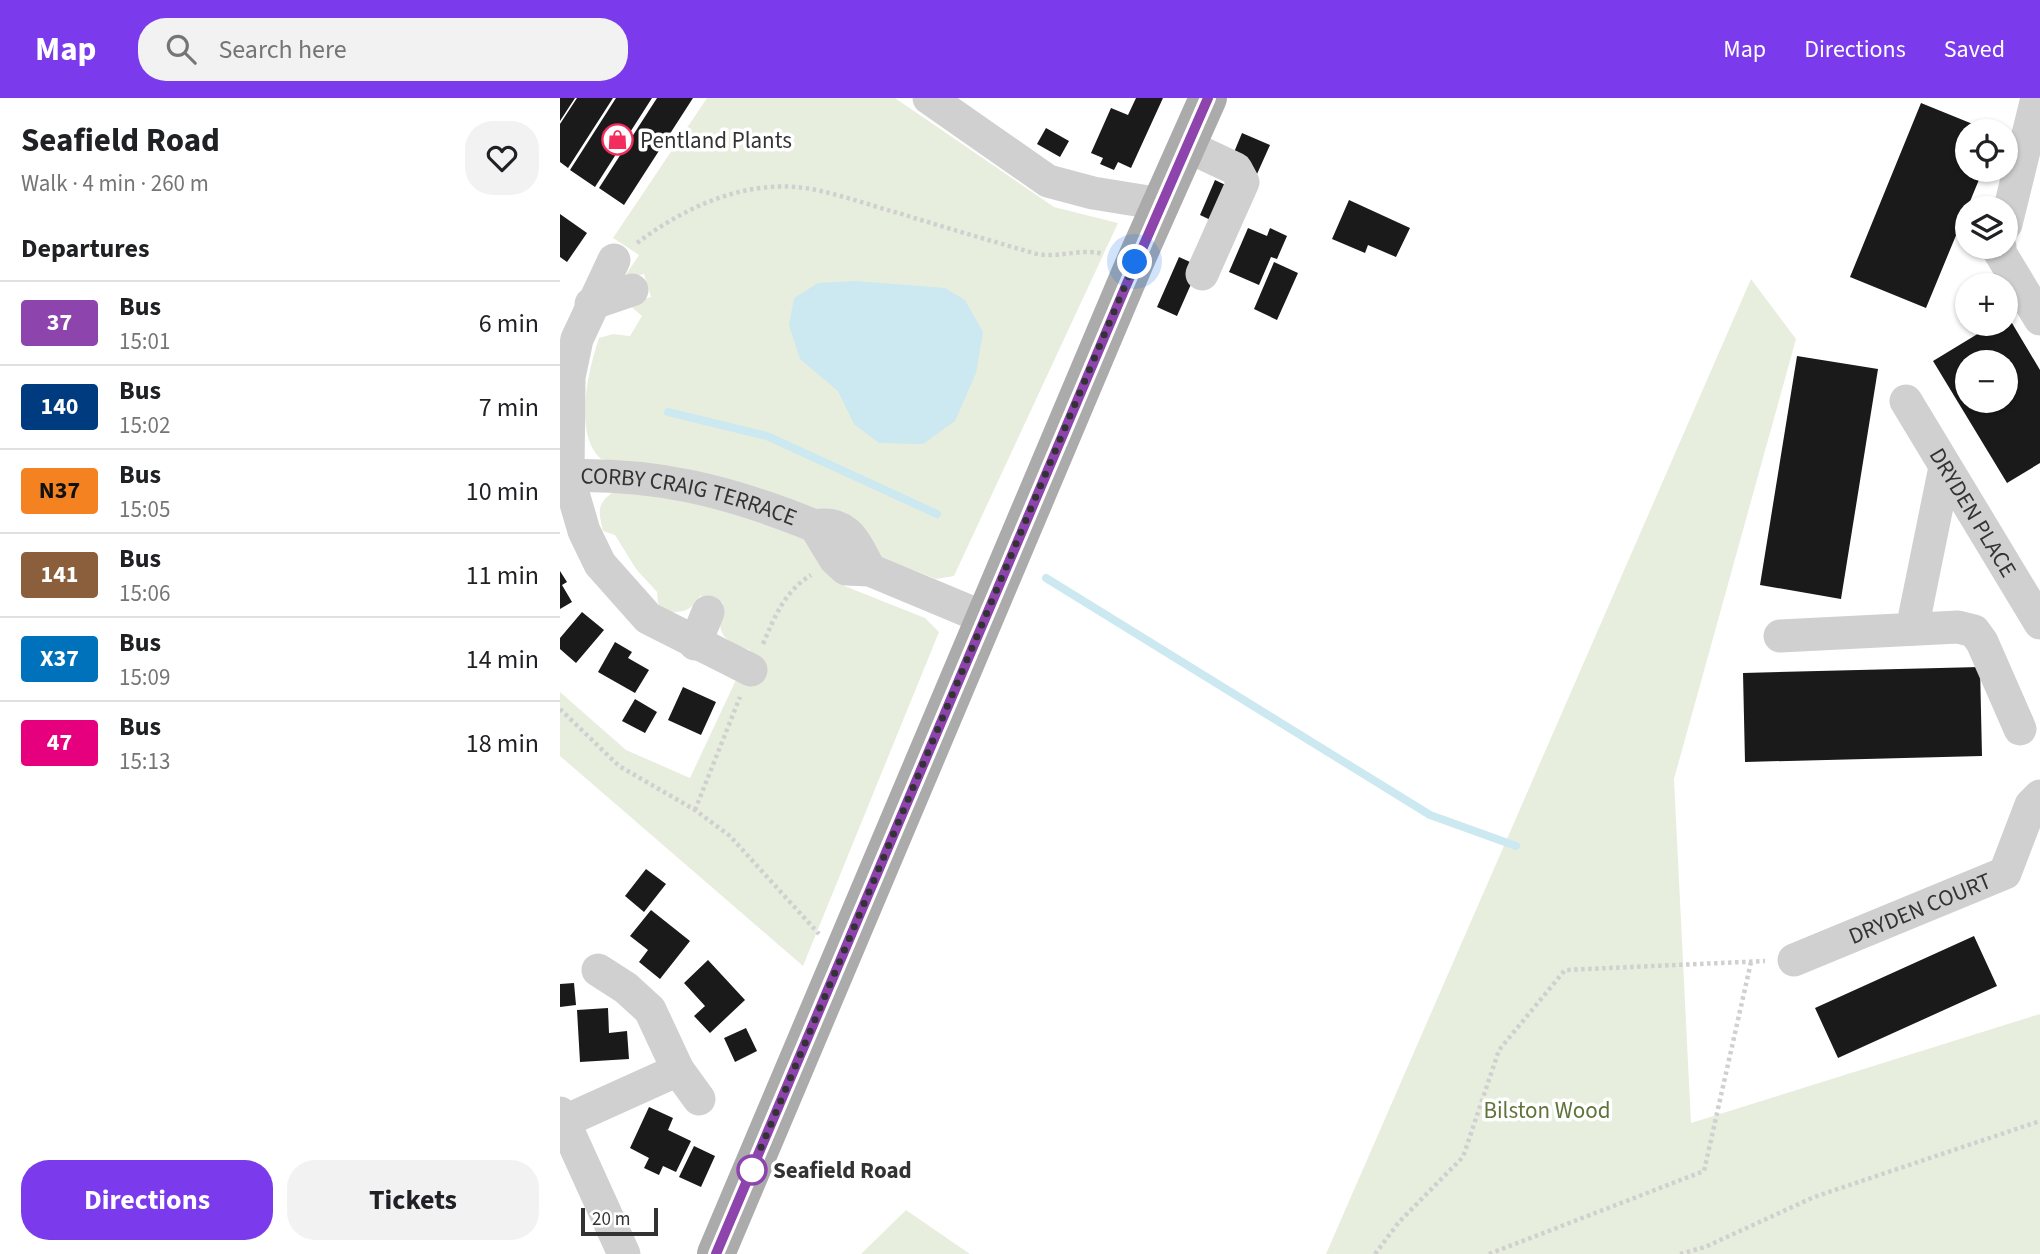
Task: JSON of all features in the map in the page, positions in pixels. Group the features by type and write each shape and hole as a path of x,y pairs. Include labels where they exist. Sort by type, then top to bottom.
{"main road":[{"path":"716,1254 1135,262 1208,98"}],"street":[{"path":"929,98 1048,181 1093,193 1161,204"},
{"path":"2013,196 2037,98"},
{"path":"1187,146 1236,169 1242,182 1202,274"},
{"path":"2004,259 2040,319"},
{"path":"614,260 591,304 577,339 569,377 564,476 584,531 600,564 648,618 751,670"},
{"path":"591,304 628,305"},
{"name":"DRYDEN PLACE","path":"1906,401 2040,623"},
{"path":"1912,629 1945,467"},
{"name":"CORBY CRAIG TERRACE","path":"564,476 612,474 713,489 816,526 840,526 855,543 870,570 985,618"},
{"path":"695,644 708,612"},
{"path":"1780,636 1958,627 1974,631 1982,642 2020,729"},
{"name":"DRYDEN COURT","path":"1794,960 2005,873 2031,805 2040,796"},
{"path":"598,970 626,988 650,1010 678,1070 699,1099"},
{"path":"624,1254 562,1117 678,1070"}],"path":[{"path":"614,260 667,220 700,203 742,191 779,188 819,190 1056,258 1074,251 1091,250 1135,262"},
{"path":"560,709 619,766 695,810 730,836 807,917 840,963"},
{"path":"1375,1254 1399,1222 1463,1157 1499,1051 1565,970 1794,960"},
{"path":"1489,1254 1704,1171 1751,962"},
{"path":"1680,1254 1705,1247 1814,1198 2040,1121"}],"green space":[{"path":"707,98 895,98 1054,207 1118,223 954,576 936,579 877,556 823,511 719,477 601,459 592,448 587,434 585,402 599,338 613,334 630,336 642,316 628,304 651,297 644,274 623,279 639,255 613,238"},
{"name":"Bilston Wood","path":"1751,279 1796,339 1674,779 1691,1123 2040,1014 2040,1254 1326,1254"},
{"path":"618,488 696,500 802,534 823,558 837,583 925,618 939,632 803,966 560,756 560,692 626,750 690,778 750,650 733,643 723,634 720,622 723,603 700,596 685,610 664,612 658,603 657,592 636,569 615,535 603,531 601,506"},
{"path":"906,1210 970,1254 861,1254"}],"water":[{"path":"856,281 945,288 965,300 983,332 976,373 955,421 923,444 879,443 854,424 838,391 800,359 789,325 794,298 818,283"}],"building":[{"path":"560,98 575,98 560,121"},
{"path":"577,98 613,98 568,168 560,162 560,124"},
{"path":"616,98 652,98 595,187 570,170"},
{"path":"657,98 693,98 624,205 599,188"},
{"path":"1136,98 1163,98 1131,168 1118,162 1114,170 1100,164 1103,158 1091,153 1111,108 1128,115"},
{"path":"1921,103 1960,119 1955,119 1955,182 1978,182 1972,196 1955,196 1955,238 1926,308 1850,277"},
{"path":"1046,128 1069,141 1060,157 1037,144"},
{"path":"1242,133 1270,145 1257,174 1230,162"},
{"path":"1215,180 1232,188 1217,223 1200,215"},
{"path":"1349,200 1410,228 1396,257 1368,245 1365,253 1332,239"},
{"path":"560,214 587,233 567,262 560,257"},
{"path":"1248,228 1267,236 1270,228 1287,236 1277,259 1271,257 1259,285 1229,272"},
{"path":"1179,257 1199,266 1177,316 1157,307"},
{"path":"1274,262 1298,273 1277,320 1254,309"},
{"path":"2018,333 2040,370 2040,463 2007,483 1965,413 2018,413 2018,350 1955,350 1955,397 1933,361 1974,336 2018,336"},
{"path":"1797,356 1878,369 1841,599 1760,585"},
{"path":"560,571 567,582 562,585 572,602 560,609"},
{"path":"582,612 604,630 576,663 560,649 560,638"},
{"path":"615,642 632,652 628,658 649,670 635,693 598,672"},
{"path":"1980,667 1982,756 1745,762 1743,673"},
{"path":"683,687 716,702 701,735 668,720"},
{"path":"635,699 657,712 645,733 622,721"},
{"path":"646,869 666,884 644,912 625,896"},
{"path":"651,910 690,941 660,979 639,962 648,950 630,936"},
{"path":"1974,936 1997,986 1838,1058 1815,1008"},
{"path":"708,960 745,1000 710,1033 694,1016 705,1006 684,983"},
{"path":"574,983 576,1005 560,1007 560,984"},
{"path":"608,1008 609,1033 627,1031 629,1059 580,1062 577,1010"},
{"path":"746,1028 757,1051 735,1062 724,1038"},
{"path":"649,1107 673,1118 668,1130 691,1141 676,1172 663,1166 659,1175 644,1168 649,1158 630,1148"},
{"path":"694,1146 715,1156 701,1187 679,1177"}],"waterway":[{"path":"668,412 767,436 937,514"},
{"path":"1046,578 1430,815 1516,846"}],"bus line":[{"name":"37","path":"716,1254 1208,98"}],"place":[{"name":"Pentland Plants","path":"617,140"},
{"name":"Seafield Road","path":"752,1170"}],"route":[{"path":"752,1170 749,1176 1135,262"}]}
